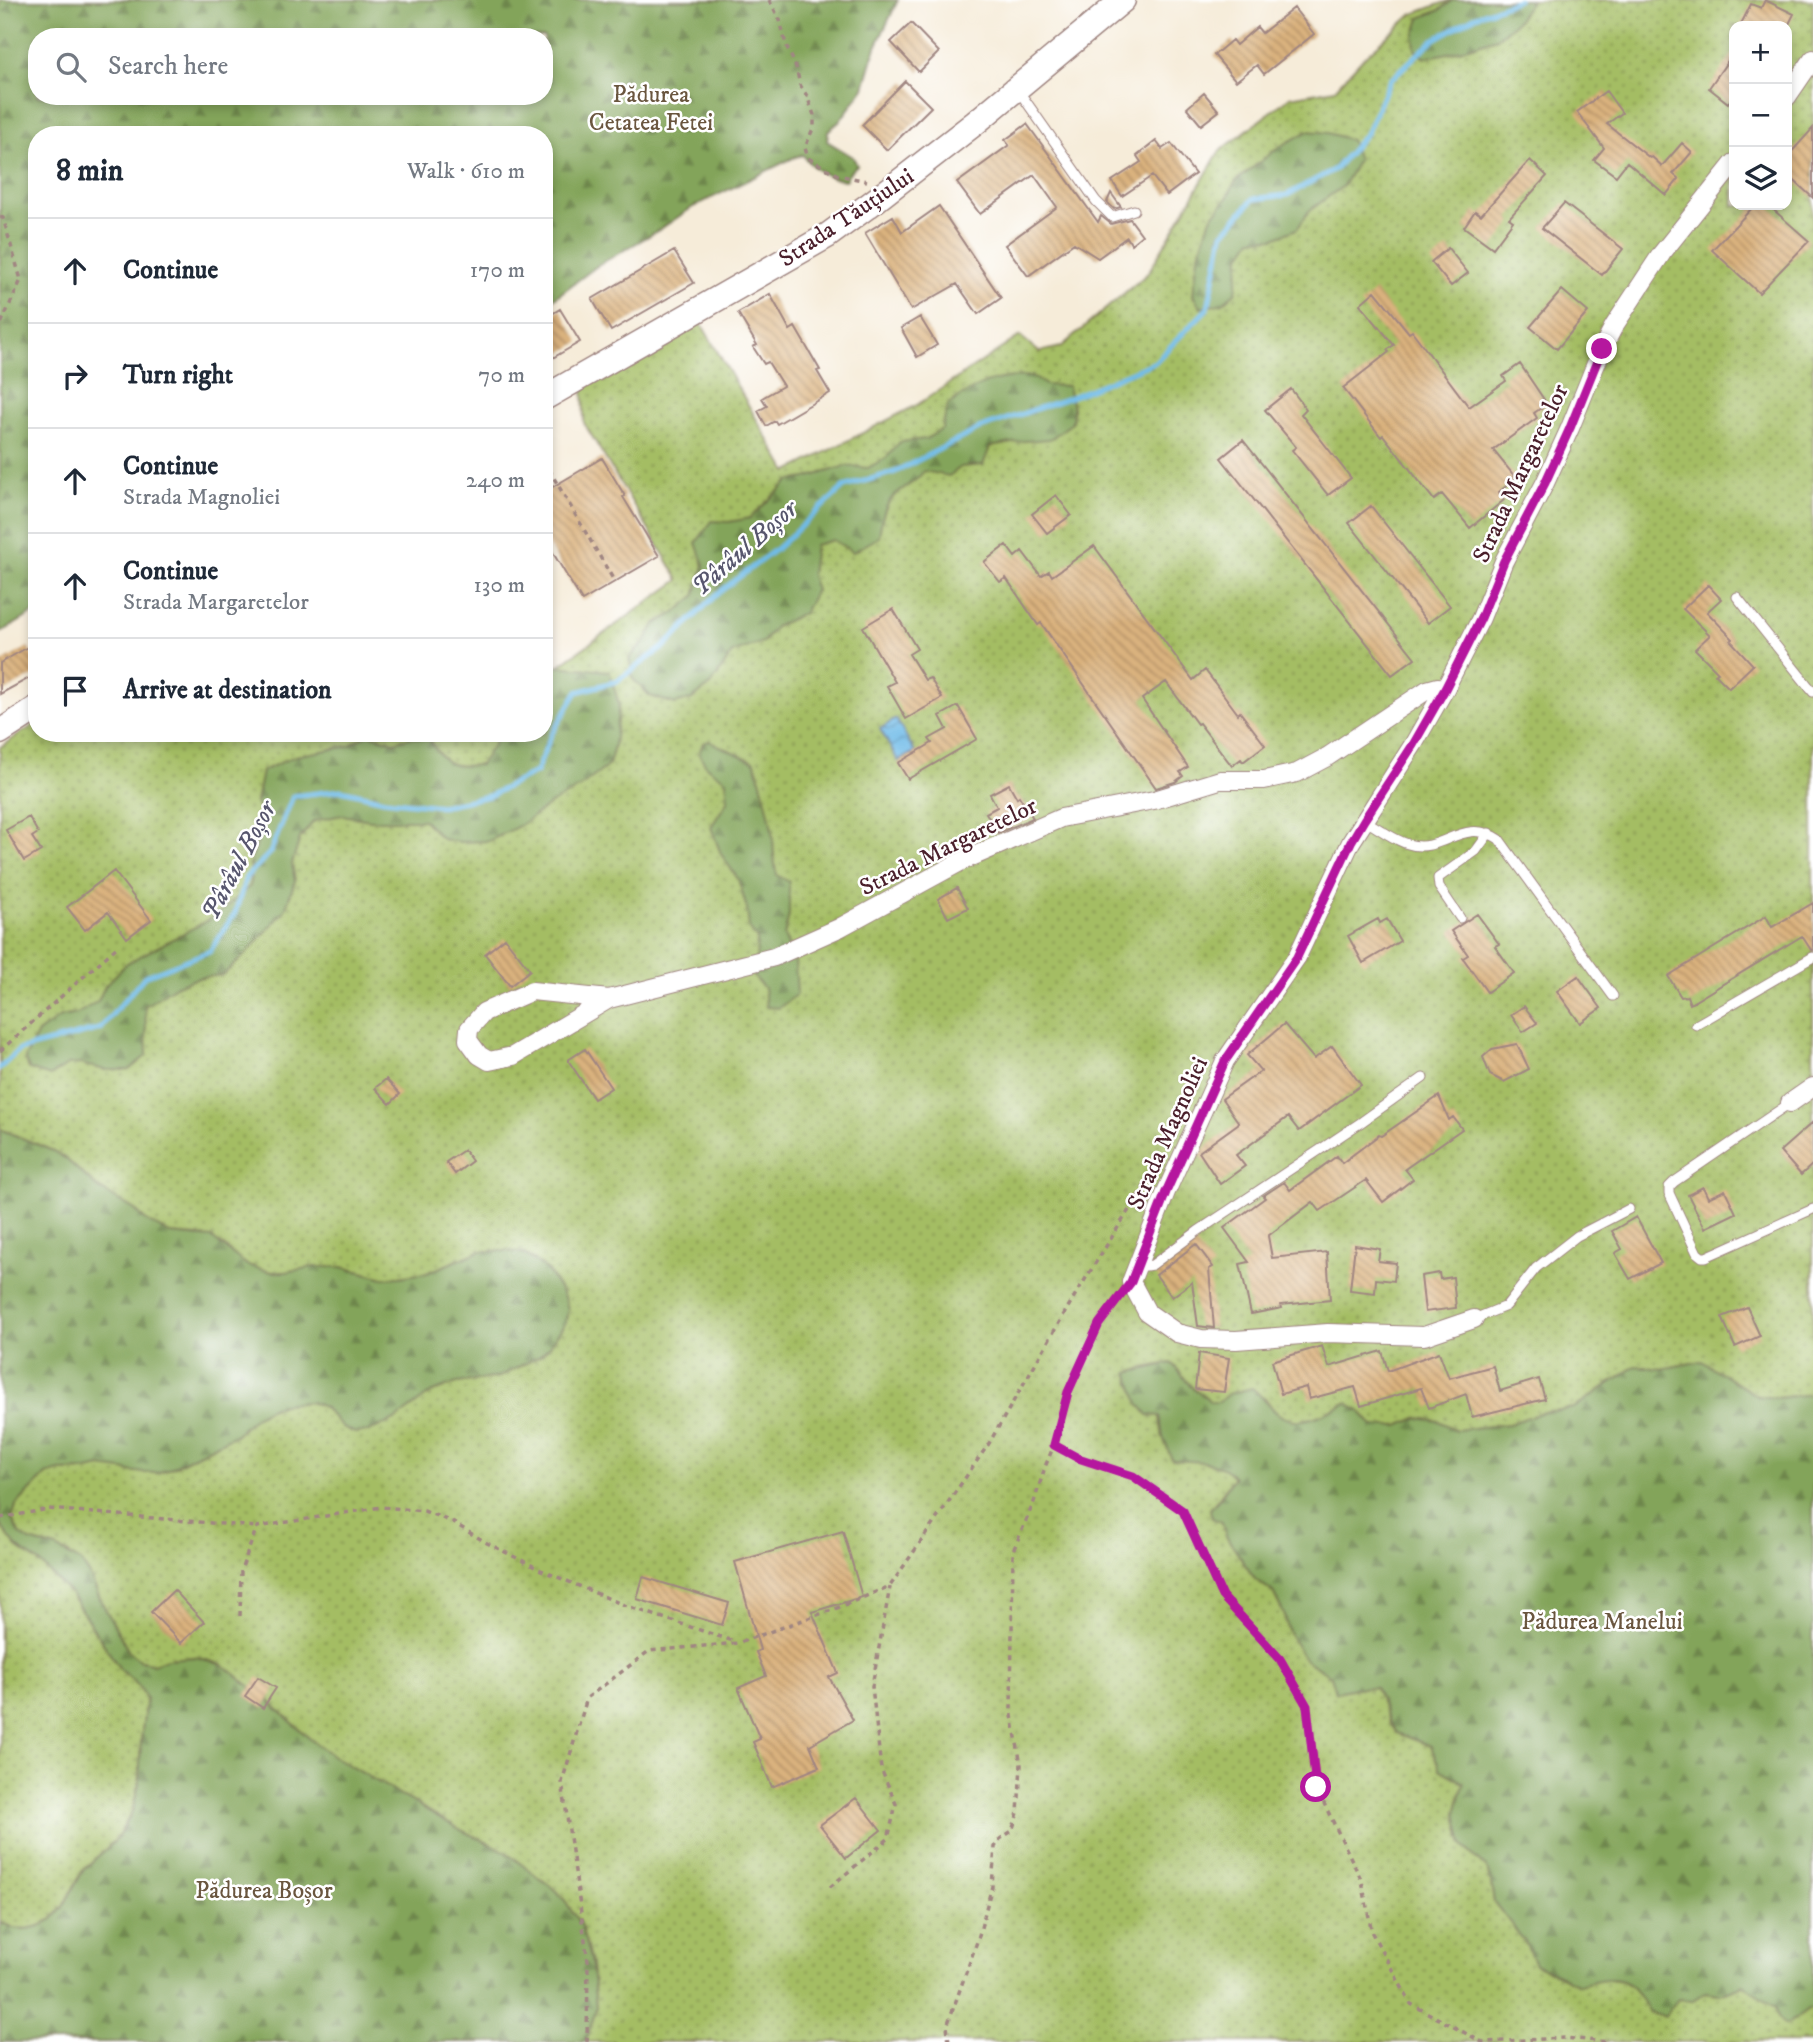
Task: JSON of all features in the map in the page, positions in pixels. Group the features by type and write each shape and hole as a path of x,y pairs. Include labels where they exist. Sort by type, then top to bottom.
{"main road":[{"name":"Strada Tăuțiului","path":"553,393 827,236 1017,89 1123,0"},
{"path":"0,732 28,714"}],"street":[{"path":"1792,90 1813,59"},
{"name":"Strada Margaretelor","path":"609,999 532,991 484,1012 469,1029 468,1040 479,1055 489,1061 513,1056 609,999 774,957 839,928 960,862 1061,818 1154,800 1220,780 1264,780 1297,773 1327,757 1427,690 1438,687 1445,689 1481,618 1504,561 1545,483 1614,326 1662,253 1729,169"},
{"name":"Strada Magnoliei","path":"1131,1282 1171,1179 1225,1061 1297,957 1351,842 1445,689"},
{"path":"1790,1103 1813,1087"},
{"path":"1131,1282 1147,1312 1177,1334 1201,1339 1236,1340 1328,1333 1423,1336 1474,1320"}],"lane":[{"path":"1017,89 1096,201 1112,217 1134,211"},
{"path":"1737,597 1813,692"},
{"path":"1364,820 1408,844 1430,845 1472,830 1489,833 1499,839 1613,996"},
{"path":"1460,918 1438,887 1438,877 1476,851 1489,833"},
{"path":"1696,1025 1813,957"},
{"path":"1139,1263 1153,1265 1198,1231 1360,1123 1423,1077"},
{"path":"1790,1103 1674,1182 1669,1187 1670,1193 1697,1253 1702,1257 1813,1209"},
{"path":"1474,1320 1506,1306 1536,1268 1577,1236 1629,1209"}],"path":[{"path":"769,0 780,20 800,85 814,116 814,126 805,148 808,158 838,175 897,184"},
{"path":"0,216 3,218 21,280 0,326"},
{"path":"553,476 613,579"},
{"path":"0,1051 118,946"},
{"path":"830,1887 888,1839 896,1804 881,1769 872,1686 890,1587 988,1445 1074,1297 1160,1163"},
{"path":"949,2042 947,2026 978,1939 992,1886 995,1847 1000,1839 1012,1831 1018,1813 1021,1765 1011,1710 1013,1551 1054,1445 1068,1392 1099,1324 1131,1282"},
{"path":"1054,1445 1078,1458 1133,1476 1183,1511 1222,1596 1280,1659 1307,1706 1316,1787 1362,1881 1372,1933 1411,2004 1482,2042 1564,2038 1609,2042"},
{"path":"0,1518 49,1509 257,1527 383,1507 424,1511 452,1522 541,1570 624,1605 738,1643"},
{"path":"240,1616 241,1570 257,1527"},
{"path":"587,2042 588,1961 562,1782 587,1698 649,1651 738,1643 890,1587"}],"green space":[{"name":"Pădurea Cetatea Fetei","path":"0,0 898,0 876,47 864,88 839,122 828,131 827,141 853,157 857,165 846,180 821,172 803,155 795,157 693,207 597,266 553,299 553,126 28,126 28,616 0,633"},
{"path":"1451,0 1813,0 1813,1394 1777,1398 1757,1396 1702,1361 1661,1369 1636,1366 1574,1408 1540,1413 1509,1424 1456,1430 1439,1421 1417,1418 1399,1426 1373,1426 1361,1412 1347,1403 1310,1419 1289,1421 1278,1415 1265,1398 1228,1394 1219,1402 1210,1402 1193,1388 1171,1363 1143,1368 1129,1374 1135,1388 1160,1416 1163,1438 1227,1468 1234,1477 1210,1509 1222,1522 1226,1536 1255,1579 1273,1592 1285,1616 1289,1633 1305,1660 1331,1676 1337,1692 1375,1687 1397,1733 1431,1746 1440,1769 1464,1783 1456,1813 1463,1845 1489,1871 1494,1902 1525,1942 1536,1964 1579,1985 1603,1978 1622,1981 1633,1988 1678,1999 1693,2000 1705,1992 1720,1994 1744,1985 1776,2007 1813,2009 1813,2042 586,2042 596,2008 592,1967 581,1926 557,1891 501,1849 463,1831 333,1756 223,1665 196,1657 167,1659 154,1664 141,1661 129,1653 89,1574 69,1554 29,1541 18,1532 12,1519 16,1505 46,1475 101,1467 157,1473 235,1435 256,1416 282,1404 311,1402 324,1407 342,1427 395,1420 430,1393 456,1383 499,1377 568,1308 562,1293 546,1269 523,1253 480,1251 427,1273 384,1278 342,1267 272,1272 247,1265 224,1246 198,1236 170,1234 98,1188 66,1159 0,1129 0,747 28,729 28,742 553,742 553,670 679,580 584,423 583,385 698,318 787,472 917,405 1020,336 1039,352 1061,347 1148,273 1219,152 1290,97 1335,89 1362,59 1412,14"},
{"path":"1453,0 1531,0 1518,20 1497,38 1424,58 1415,50 1414,37 1420,18 1440,10"},
{"path":"1308,131 1328,133 1351,140 1358,160 1343,186 1309,211 1297,229 1274,238 1252,239 1240,257 1236,292 1223,303 1201,308 1193,295 1198,257 1211,218 1236,181 1279,147"},
{"path":"1031,376 1046,385 1068,386 1073,408 1072,423 1050,439 990,447 983,465 961,467 949,476 924,471 890,500 883,515 879,537 853,552 833,540 815,545 811,575 816,590 804,613 776,626 763,642 732,653 711,685 692,699 675,704 650,696 633,679 629,658 645,642 655,624 675,613 695,596 704,565 696,543 712,521 729,522 750,518 789,481 846,466 868,468 887,457 900,442 926,439 942,429 948,405 968,391 996,380"},
{"path":"556,666 609,671 619,704 609,765 579,788 519,826 489,841 460,842 442,839 424,820 370,820 342,815 314,821 300,838 292,864 295,881 285,910 249,951 223,975 198,978 177,985 145,1006 147,1055 129,1070 105,1070 81,1064 68,1065 50,1076 29,1069 25,1058 38,1033 60,1017 77,1014 98,1001 105,986 127,963 205,922 250,886 251,859 264,827 256,802 262,771 295,756 348,746 355,742 431,742 444,760 462,766 480,765 495,742 553,742 553,670"},
{"path":"709,741 755,762 769,813 777,875 789,882 789,915 784,936 795,961 797,994 779,1008 766,1007 764,988 753,976 756,968 757,939 749,928 747,909 738,879 721,854 711,827 728,800 726,780 707,767 699,754 703,743"},
{"name":"Pădurea Boșor","path":"0,1129 66,1159 98,1188 170,1234 212,1238 247,1265 272,1272 342,1267 384,1278 427,1273 480,1251 509,1251 523,1253 546,1269 562,1293 568,1308 566,1322 548,1348 538,1357 499,1377 457,1383 431,1393 395,1420 369,1431 355,1433 342,1427 324,1407 311,1402 282,1404 256,1416 235,1435 157,1473 101,1467 46,1475 16,1505 12,1519 18,1532 29,1541 56,1548 81,1562 129,1652 141,1661 154,1664 167,1659 196,1657 223,1665 333,1756 463,1831 501,1849 557,1891 581,1926 592,1967 596,2008 586,2042 0,2042 0,1922 13,1928 26,1929 53,1919 63,1907 84,1869 117,1839 132,1812 139,1784 146,1698 139,1686 120,1669 70,1593 40,1563 17,1547 0,1525"},
{"name":"Pădurea Manelui","path":"1702,1361 1757,1396 1777,1398 1813,1394 1813,2009 1808,2009 1786,2025 1778,2018 1776,2007 1744,1985 1720,1994 1705,1992 1693,2000 1678,1999 1665,2016 1649,2012 1633,1988 1621,1980 1607,1979 1579,1985 1535,1964 1525,1942 1494,1902 1489,1871 1463,1846 1456,1813 1464,1783 1440,1769 1431,1746 1397,1733 1375,1687 1336,1692 1331,1676 1305,1660 1289,1633 1285,1616 1273,1592 1255,1579 1226,1536 1222,1522 1212,1518 1210,1509 1234,1477 1213,1464 1172,1460 1163,1438 1160,1416 1148,1415 1139,1403 1128,1373 1171,1363 1193,1388 1210,1402 1219,1402 1228,1394 1252,1388 1276,1412 1293,1420 1311,1418 1347,1403 1361,1412 1373,1426 1399,1426 1417,1418 1439,1421 1456,1430 1509,1424 1540,1413 1574,1408 1636,1366 1661,1369"},
{"path":"0,1525 17,1547 40,1563 70,1593 120,1669 139,1686 146,1698 139,1784 132,1812 117,1839 84,1869 63,1907 53,1919 26,1929 13,1928 0,1922"}],"water":[{"path":"896,719 915,752 898,761 880,729"}],"building":[{"path":"1765,0 1794,14 1790,21 1742,21 1751,4 1761,8"},
{"path":"1294,8 1314,34 1264,74 1257,65 1236,81 1214,55 1232,40 1236,45 1257,27 1262,33"},
{"path":"911,23 939,52 919,72 891,42"},
{"path":"1729,59 1729,102 1709,88"},
{"path":"905,81 931,107 887,150 862,125"},
{"path":"1606,91 1622,113 1607,124 1650,158 1662,166 1682,143 1692,152 1673,174 1679,179 1666,195 1627,162 1616,176 1594,160 1604,148 1577,112"},
{"path":"1204,93 1219,111 1201,125 1187,108"},
{"path":"1027,124 1098,222 1101,216 1111,224 1130,219 1142,235 1131,244 1127,237 1098,258 1074,243 1028,276 1005,245 1057,207 1034,175 980,214 957,183 1009,145 1005,140"},
{"path":"1813,128 1813,198 1792,179 1792,151"},
{"path":"1156,141 1162,149 1171,143 1195,174 1167,195 1152,176 1122,196 1112,181 1141,162 1137,156"},
{"path":"1530,160 1547,176 1509,218 1513,221 1493,248 1464,227 1475,211 1481,215"},
{"path":"1111,193 1121,207 1114,209 1107,202"},
{"path":"1564,203 1623,249 1602,275 1542,228"},
{"path":"939,206 1001,298 978,314 957,284 911,310 865,233 893,216 902,232"},
{"path":"1750,210 1774,210 1809,241 1759,293 1712,250"},
{"path":"1448,248 1468,273 1451,286 1431,262"},
{"path":"674,251 694,283 611,331 592,299"},
{"path":"1562,290 1588,312 1557,349 1530,327"},
{"path":"1375,291 1409,333 1412,331 1469,407 1506,381 1503,376 1520,364 1547,404 1534,413 1537,418 1493,450 1516,478 1499,492 1504,500 1470,528 1442,494 1434,500 1343,388 1389,352 1387,350 1394,345 1360,304"},
{"path":"770,294 790,330 795,327 830,393 777,424 775,421 766,426 758,411 767,406 762,398 783,386 768,362 764,364 753,347 757,345 738,313"},
{"path":"560,309 580,342 553,358 553,313"},
{"path":"920,317 937,345 917,357 901,328"},
{"path":"1291,389 1306,409 1301,414 1351,478 1328,495 1292,450 1296,447 1265,410"},
{"path":"1243,440 1415,658 1392,675 1221,458"},
{"path":"602,458 659,556 582,601 553,553 553,487"},
{"path":"1056,495 1071,515 1047,533 1032,514"},
{"path":"1371,506 1450,606 1428,623 1349,523"},
{"path":"1006,545 1015,557 1022,551 1041,576 1049,571 1052,576 1094,546 1193,680 1205,670 1265,745 1243,762 1241,759 1232,766 1166,682 1142,699 1188,767 1180,772 1183,776 1175,782 1156,788 1041,623 1038,625 1006,578 1000,582 984,562"},
{"path":"1708,585 1721,599 1707,612 1753,665 1729,688 1715,674 1718,672 1695,649 1710,635 1683,609"},
{"path":"893,609 917,649 909,654 925,680 930,678 942,698 906,719 887,686 895,682 863,627"},
{"path":"28,647 28,679 0,694 0,663"},
{"path":"958,706 977,739 908,779 898,763 932,743 929,739 947,729 940,716"},
{"path":"1009,784 1033,818 998,833 986,813 997,807 990,794"},
{"path":"29,817 38,833 32,837 41,851 24,861 6,830"},
{"path":"114,871 151,920 127,938 108,912 85,930 67,907"},
{"path":"957,888 968,908 948,918 938,899"},
{"path":"1813,903 1813,950 1802,936 1690,1004 1687,996 1681,997 1668,976 1766,916 1772,927"},
{"path":"1477,914 1499,944 1495,946 1514,973 1487,992 1463,958 1468,955 1451,931"},
{"path":"1378,919 1380,923 1387,919 1400,941 1363,963 1348,936"},
{"path":"505,938 530,970 510,986 485,954"},
{"path":"1578,976 1601,1008 1580,1023 1557,991"},
{"path":"1524,1006 1537,1023 1523,1032 1511,1015"},
{"path":"1284,1024 1314,1059 1332,1046 1361,1085 1299,1131 1288,1117 1236,1155 1245,1166 1220,1184 1199,1152 1239,1123 1222,1099 1261,1071 1247,1055"},
{"path":"1517,1044 1529,1069 1504,1082 1490,1075 1483,1057 1492,1049"},
{"path":"585,1049 611,1088 594,1099 568,1060"},
{"path":"386,1079 400,1094 390,1104 375,1088"},
{"path":"1439,1096 1449,1120 1453,1117 1462,1129 1405,1169 1413,1179 1383,1202 1366,1180 1320,1211 1313,1202 1268,1236 1272,1258 1327,1252 1330,1300 1281,1305 1282,1308 1251,1314 1240,1264 1249,1262 1224,1228 1284,1182 1290,1190 1337,1156 1342,1163"},
{"path":"1813,1122 1813,1164 1801,1175 1780,1151"},
{"path":"464,1150 472,1161 455,1174 446,1162"},
{"path":"1703,1187 1708,1198 1725,1190 1736,1213 1705,1228 1688,1195"},
{"path":"1636,1217 1661,1263 1630,1279 1615,1253 1622,1249 1612,1231"},
{"path":"1196,1244 1213,1267 1209,1269 1214,1328 1198,1326 1192,1282 1172,1297 1156,1275"},
{"path":"1355,1245 1380,1249 1378,1261 1396,1263 1394,1281 1376,1279 1375,1293 1350,1290"},
{"path":"1439,1273 1440,1279 1453,1277 1456,1308 1425,1312 1421,1276"},
{"path":"1747,1307 1760,1336 1735,1347 1722,1317"},
{"path":"1322,1346 1329,1367 1382,1351 1388,1371 1439,1352 1449,1378 1493,1366 1500,1391 1539,1379 1545,1399 1472,1417 1466,1394 1429,1408 1421,1388 1361,1406 1355,1387 1309,1399 1306,1387 1281,1394 1272,1361"},
{"path":"1199,1353 1229,1358 1224,1392 1195,1389"},
{"path":"843,1531 862,1597 812,1612 838,1673 829,1677 853,1720 810,1745 819,1767 772,1787 753,1742 760,1739 738,1688 766,1676 756,1652 760,1650 735,1562"},
{"path":"643,1577 729,1603 722,1625 637,1599"},
{"path":"174,1590 204,1622 181,1643 151,1612"},
{"path":"258,1677 276,1688 263,1708 245,1696"},
{"path":"856,1798 881,1830 846,1858 820,1825"}],"waterway":[{"name":"Pârâul Boșor","path":"553,732 577,692 617,681 664,647 717,594 776,549 844,487 895,472 981,428 1071,397 1155,362 1208,308 1223,234 1253,199 1287,195 1335,169 1367,132 1390,80 1433,40 1476,16 1518,0"},
{"name":"Pârâul Boșor","path":"0,1068 19,1050 100,1029 145,976 210,951 235,913 246,877 270,853 293,796 341,790 384,800 441,806 489,796 536,772 548,742"}],"route":[{"path":"1316,1787 1307,1706 1280,1659 1222,1596 1183,1511 1133,1476 1078,1458 1054,1445 1068,1392 1099,1324 1131,1282 1166,1192 1225,1061 1297,957 1351,842 1445,689 1481,618 1504,561 1545,483 1602,349"}]}
